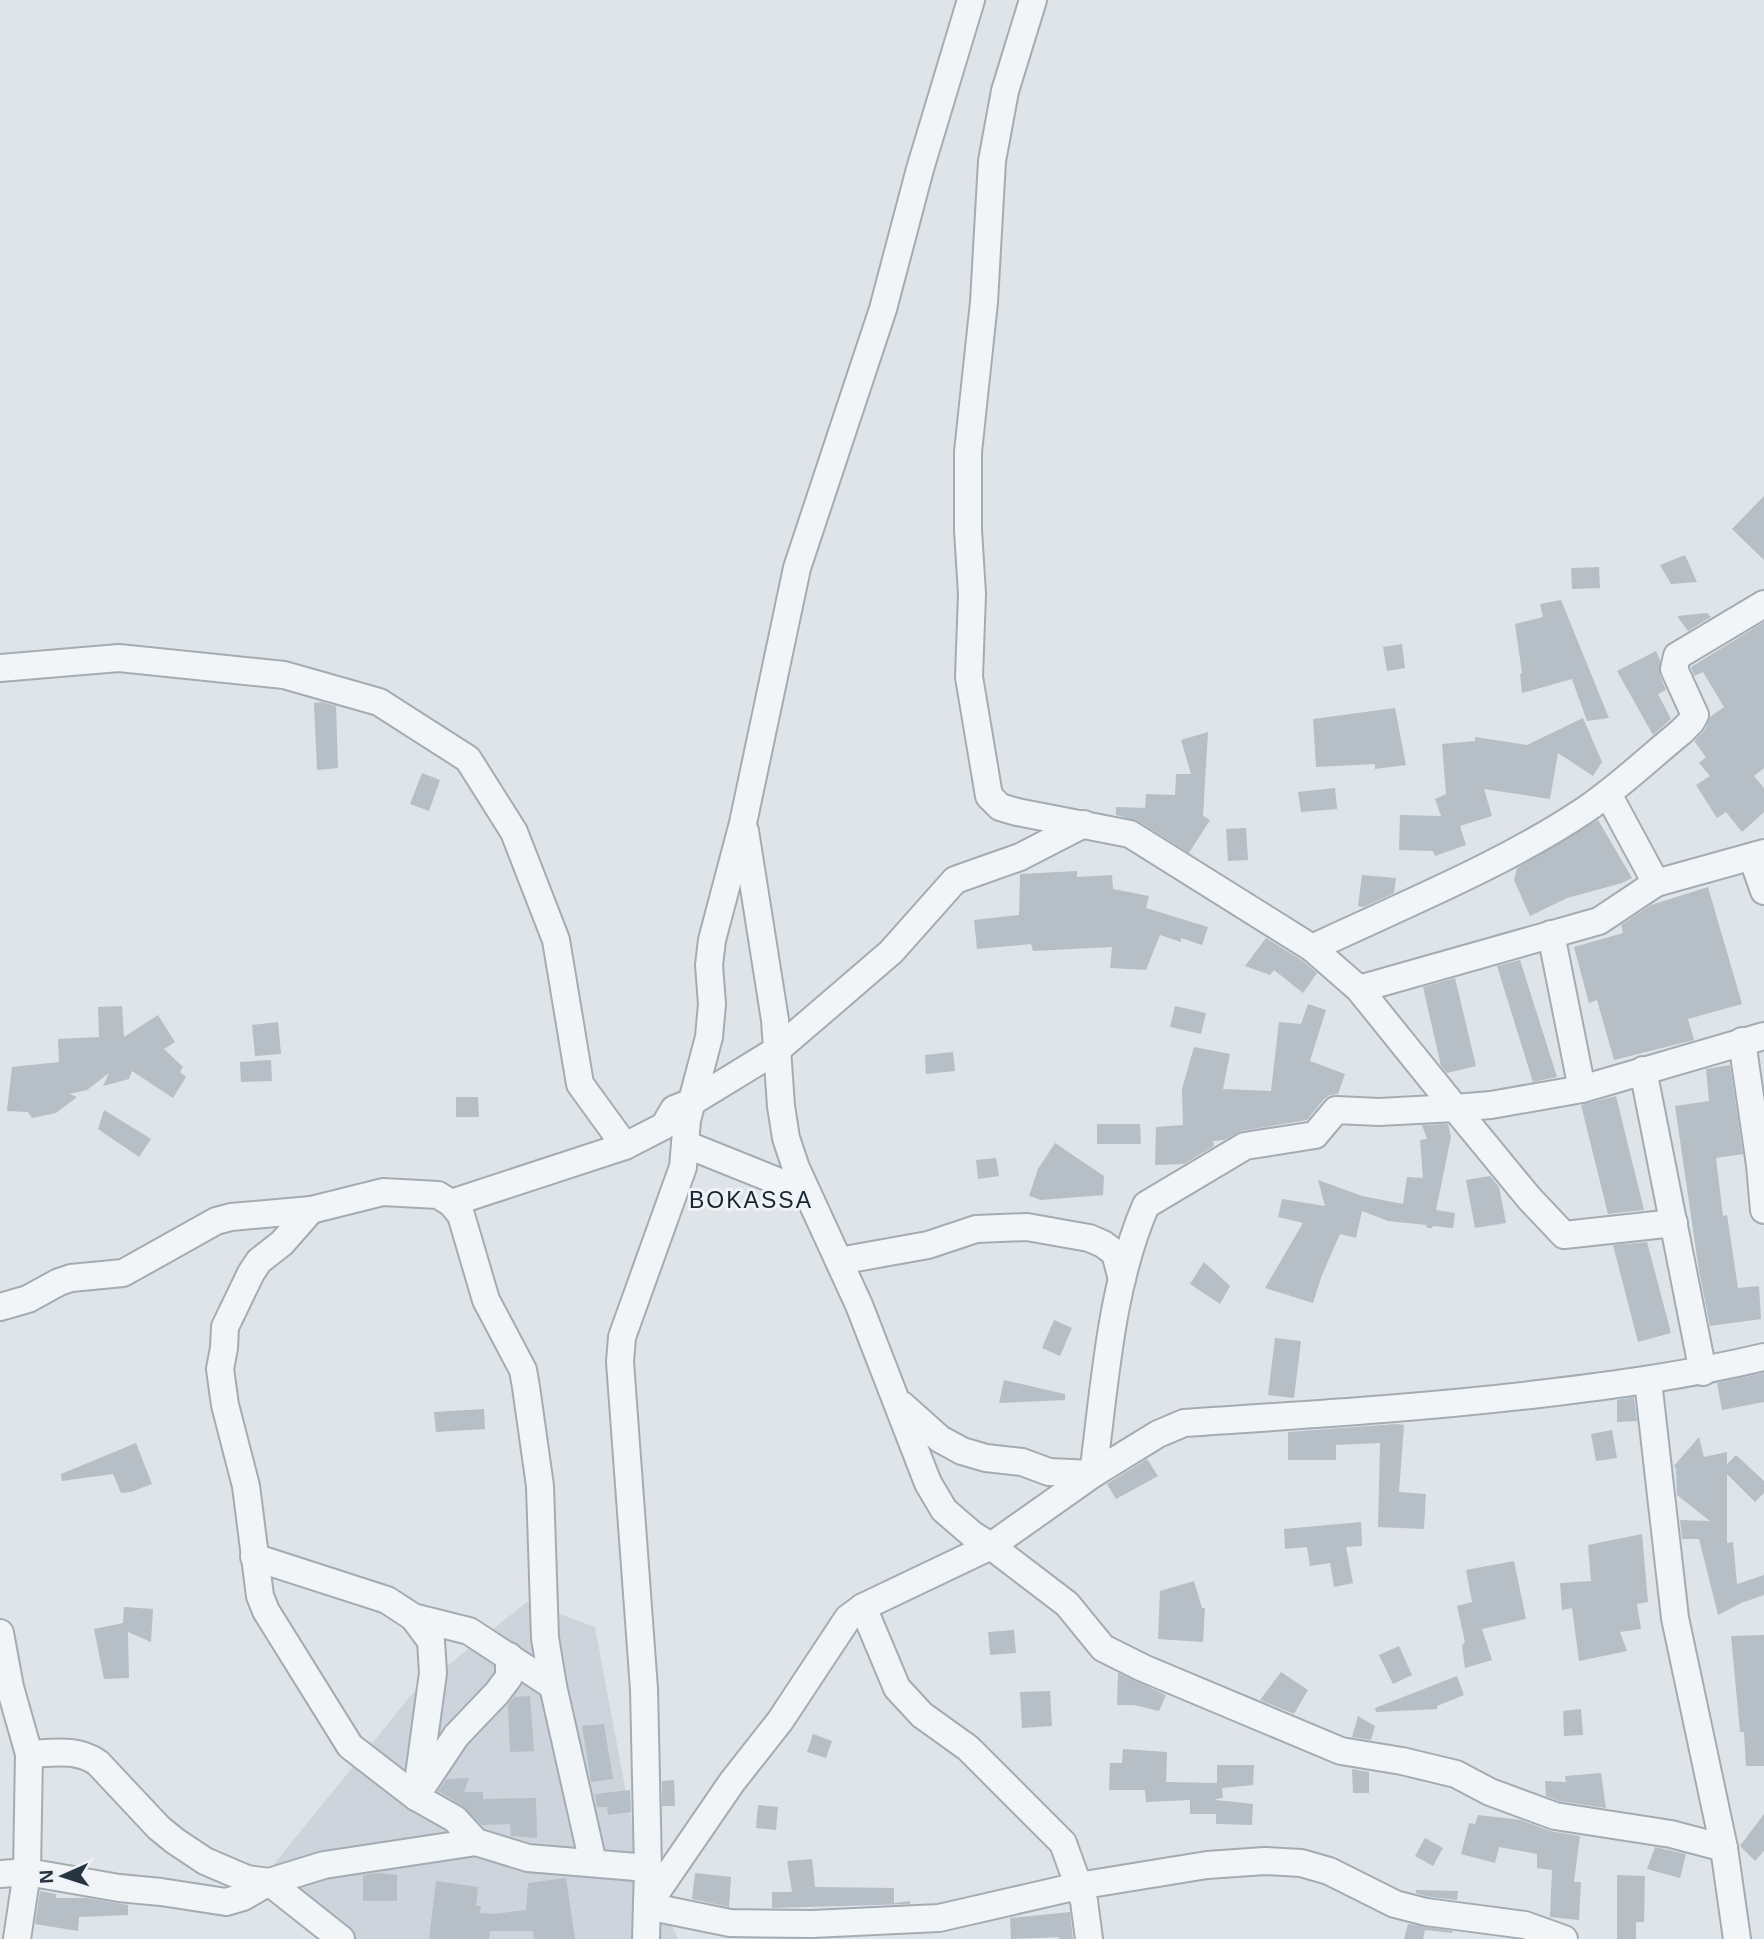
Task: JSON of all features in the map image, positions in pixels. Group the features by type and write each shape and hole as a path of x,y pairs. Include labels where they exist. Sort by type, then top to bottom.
{"street":[{"path":"646,1939 648,1868 644,1689 620,1362 622,1337 683,1167 692,1102 709,1037 712,1004 709,965 712,940 743,823 797,568 883,309 920,169 971,0"},
{"path":"1033,0 1005,91 992,161 984,302 968,452 968,530 972,594 969,677 989,796 1000,807 1017,812 1130,834 1312,948 1359,989 1529,1198 1564,1235 1674,1223"},
{"path":"1312,948 1503,857 1608,794 1691,722 1695,715 1674,669 1677,656 1764,604"},
{"path":"0,668 119,658 284,674 379,702 468,759 514,832 556,940 580,1084 625,1146"},
{"path":"1608,794 1656,883"},
{"path":"743,823 775,1020 786,1138 807,1193 839,1261 898,1402 935,1497 944,1510 1067,1604 1103,1648 1143,1668 1341,1751 1402,1761 1456,1774 1490,1792 1555,1816 1671,1834 1724,1848"},
{"path":"451,1203 625,1146 663,1126 674,1109 692,1102 777,1050 891,952 955,880 1020,857 1084,824"},
{"path":"1359,989 1599,921 1656,883 1758,855 1764,891"},
{"path":"1551,934 1582,1089"},
{"path":"1093,1474 1122,1279 1139,1219 1146,1205 1245,1146 1315,1135 1336,1110 1379,1112 1491,1105 1582,1089 1753,1038 1764,1210"},
{"path":"1643,1070 1703,1372"},
{"path":"685,1144 807,1193"},
{"path":"0,1307 28,1299 71,1278 124,1273 216,1221 231,1217 311,1210 383,1192 438,1195 451,1203 461,1215 486,1300 523,1370 540,1486 545,1638 553,1686 593,1863"},
{"path":"311,1210 282,1243 259,1262 225,1327 220,1369 225,1405 246,1486 260,1595 265,1611 350,1746 416,1797 455,1819 477,1842"},
{"path":"1089,1238 1139,1219"},
{"path":"839,1261 928,1245 976,1229 1027,1227 1089,1238 1103,1244 1115,1253 1122,1279"},
{"path":"647,1906 732,1782 780,1721 848,1618 863,1607 991,1546 1093,1474 1158,1434 1184,1423 1423,1407 1648,1381 1703,1372 1764,1357"},
{"path":"1648,1381 1675,1618 1724,1848 1737,1939"},
{"path":"898,1402 940,1439 962,1451 986,1458 1022,1462 1049,1472 1093,1474"},
{"path":"254,1557 387,1600 413,1618 430,1641 433,1673 416,1797"},
{"path":"863,1607 897,1688 922,1715 968,1748 1063,1843 1088,1915 1089,1939"},
{"path":"413,1618 469,1631 553,1686"},
{"path":"0,1633 5,1687 29,1754 27,1872 17,1939"},
{"path":"416,1797 456,1736 509,1677 509,1656"},
{"path":"29,1754 86,1754 174,1841 205,1861 247,1879 269,1882 341,1939"},
{"path":"0,1874 27,1872 119,1888 226,1902 243,1897 269,1882 324,1865 477,1842 528,1858 648,1868"},
{"path":"647,1906 730,1923 812,1924 939,1918 1079,1886 1207,1865 1265,1861 1301,1863 1329,1871 1395,1905 1426,1912 1525,1925 1564,1939"}],"shaded area":[{"path":"527,1602 595,1627 634,1835 678,1939 337,1939 270,1869 412,1694"}],"building":[{"path":"1764,496 1764,560 1732,529"},
{"path":"1685,555 1697,582 1671,584 1660,565"},
{"path":"1599,567 1600,588 1572,589 1571,568"},
{"path":"1561,600 1609,718 1587,721 1572,679 1522,693 1515,624 1543,617 1540,604"},
{"path":"1707,613 1711,617 1688,631 1677,616"},
{"path":"1764,622 1764,768 1754,776 1764,788 1764,812 1742,832 1726,812 1717,818 1696,785 1710,776 1699,763 1706,757 1694,741 1705,730 1710,717 1724,707 1703,672 1694,676 1691,667"},
{"path":"1402,644 1405,668 1387,671 1383,647"},
{"path":"1656,651 1660,660 1660,676 1666,690 1658,694 1671,719 1653,735 1617,671"},
{"path":"314,703 336,706 338,768 317,770"},
{"path":"1395,708 1406,765 1375,769 1375,764 1316,767 1313,719"},
{"path":"1583,718 1602,762 1593,776 1558,753 1550,799 1484,789 1492,816 1460,826 1466,845 1435,856 1433,851 1399,850 1400,815 1441,816 1435,799 1446,794 1442,744 1475,741 1475,737 1527,745"},
{"path":"1208,732 1203,816 1210,820 1189,853 1138,821 1116,815 1116,807 1145,808 1146,794 1175,795 1176,774 1191,774 1181,740"},
{"path":"422,773 440,780 429,811 410,804"},
{"path":"1335,788 1337,809 1301,812 1298,792"},
{"path":"1598,820 1632,878 1567,898 1530,916 1514,880 1517,868"},
{"path":"1246,828 1248,860 1228,861 1226,829"},
{"path":"1077,871 1077,877 1112,875 1113,889 1149,896 1146,908 1208,927 1202,945 1160,935 1146,970 1110,968 1112,947 1033,951 1031,944 977,949 974,920 1019,915 1020,874"},
{"path":"1362,875 1396,878 1394,893 1364,907 1358,906"},
{"path":"1708,887 1742,1004 1688,1019 1694,1040 1614,1060 1597,1000 1589,1003 1574,947 1623,933 1621,925 1651,905"},
{"path":"1266,938 1317,973 1303,993 1274,970 1270,975 1245,966"},
{"path":"1520,960 1557,1077 1533,1082 1497,966"},
{"path":"1455,978 1476,1066 1447,1073 1441,1066 1423,987"},
{"path":"1308,1004 1326,1010 1310,1061 1345,1074 1338,1094 1324,1099 1307,1120 1242,1131 1224,1140 1213,1141 1214,1146 1184,1164 1155,1165 1156,1127 1183,1125 1182,1089 1194,1047 1230,1054 1223,1089 1271,1091 1279,1022 1301,1024"},
{"path":"122,1006 124,1037 158,1015 175,1042 164,1049 183,1067 180,1072 186,1077 173,1098 132,1071 129,1079 103,1086 109,1073 87,1090 69,1094 77,1097 56,1113 32,1118 28,1112 7,1111 12,1067 59,1062 58,1039 99,1037 98,1007"},
{"path":"1175,1006 1206,1013 1201,1034 1170,1027"},
{"path":"278,1022 281,1054 255,1056 252,1025"},
{"path":"953,1052 955,1071 926,1074 925,1055"},
{"path":"271,1060 272,1081 241,1082 240,1062"},
{"path":"1730,1065 1743,1154 1716,1158 1723,1216 1727,1215 1738,1288 1759,1286 1761,1319 1710,1326 1699,1271 1675,1106 1709,1101 1706,1069"},
{"path":"1616,1096 1644,1210 1608,1214 1581,1105"},
{"path":"456,1097 478,1097 479,1117 456,1117"},
{"path":"104,1110 151,1139 139,1157 98,1129"},
{"path":"1097,1124 1140,1124 1141,1144 1097,1144"},
{"path":"1448,1124 1451,1137 1436,1210 1455,1213 1453,1228 1427,1228 1426,1225 1388,1221 1362,1211 1356,1238 1340,1234 1313,1303 1265,1288 1303,1223 1278,1217 1282,1199 1325,1206 1318,1180 1362,1196 1403,1204 1407,1177 1423,1178 1420,1140 1427,1139 1422,1125"},
{"path":"1055,1143 1104,1176 1103,1195 1041,1200 1029,1196 1038,1169"},
{"path":"996,1158 999,1176 978,1179 976,1160"},
{"path":"1490,1176 1499,1187 1506,1223 1475,1228 1466,1180"},
{"path":"1647,1242 1671,1333 1638,1342 1613,1245"},
{"path":"1204,1262 1230,1286 1220,1304 1190,1284"},
{"path":"1054,1320 1072,1328 1060,1356 1042,1348"},
{"path":"1275,1338 1301,1341 1294,1398 1268,1395"},
{"path":"1764,1373 1764,1402 1722,1410 1717,1383"},
{"path":"1004,1380 1065,1394 1065,1400 999,1403"},
{"path":"1634,1397 1637,1421 1617,1422 1617,1400"},
{"path":"484,1409 485,1429 436,1432 434,1412"},
{"path":"1404,1425 1399,1492 1426,1494 1424,1529 1378,1527 1380,1443 1336,1445 1336,1460 1288,1460 1288,1432"},
{"path":"1612,1430 1617,1458 1596,1461 1591,1434"},
{"path":"1699,1437 1704,1457 1727,1452 1727,1464 1736,1455 1764,1481 1764,1493 1755,1502 1727,1474 1727,1543 1733,1542 1737,1584 1764,1575 1764,1595 1718,1615 1699,1539 1682,1539 1680,1520 1710,1521 1677,1495 1674,1466"},
{"path":"136,1443 152,1484 121,1493 113,1474 62,1481 61,1474"},
{"path":"1147,1459 1158,1476 1116,1499 1107,1484"},
{"path":"1361,1522 1362,1546 1346,1547 1353,1583 1334,1587 1330,1563 1310,1566 1307,1547 1285,1549 1284,1529"},
{"path":"1642,1534 1648,1602 1637,1604 1641,1629 1620,1632 1627,1651 1579,1661 1572,1608 1562,1610 1560,1583 1591,1581 1588,1545"},
{"path":"1514,1561 1526,1619 1482,1629 1492,1660 1465,1668 1462,1646 1465,1642 1457,1606 1472,1602 1466,1570"},
{"path":"1194,1581 1202,1608 1205,1608 1203,1642 1158,1639 1160,1591"},
{"path":"124,1607 153,1609 151,1642 128,1632 129,1678 104,1679 94,1629 123,1623"},
{"path":"1014,1630 1016,1653 990,1655 988,1632"},
{"path":"1764,1635 1764,1766 1746,1766 1731,1636"},
{"path":"1399,1646 1412,1675 1393,1684 1379,1655"},
{"path":"1281,1672 1308,1690 1294,1714 1260,1700"},
{"path":"1118,1673 1166,1695 1159,1711 1134,1705 1117,1705"},
{"path":"1457,1676 1464,1695 1437,1706 1437,1709 1376,1712 1375,1708"},
{"path":"1050,1691 1052,1726 1022,1728 1020,1692"},
{"path":"530,1696 534,1751 510,1752 508,1705 514,1697"},
{"path":"1581,1709 1583,1735 1564,1736 1563,1711"},
{"path":"1358,1716 1375,1726 1371,1740 1352,1737"},
{"path":"604,1724 613,1779 591,1782 582,1726"},
{"path":"813,1734 832,1741 826,1758 807,1752"},
{"path":"1123,1749 1167,1752 1166,1782 1217,1783 1217,1765 1254,1765 1253,1785 1222,1788 1223,1798 1216,1799 1216,1814 1190,1814 1190,1800 1146,1802 1145,1790 1109,1790 1110,1763 1122,1763"},
{"path":"1352,1769 1369,1772 1369,1793 1353,1793"},
{"path":"1601,1773 1606,1808 1559,1801 1546,1796 1545,1781 1566,1782 1565,1776"},
{"path":"469,1778 464,1792 483,1792 483,1799 536,1798 537,1838 511,1836 510,1824 482,1825 463,1806 438,1791 447,1779"},
{"path":"674,1780 675,1806 662,1806 662,1781"},
{"path":"630,1790 631,1812 608,1815 607,1807 597,1807 595,1794"},
{"path":"1216,1800 1253,1804 1252,1825 1216,1824"},
{"path":"758,1805 778,1807 776,1830 756,1828"},
{"path":"1764,1814 1764,1851 1755,1861 1740,1846"},
{"path":"1478,1815 1521,1820 1550,1831 1580,1836 1574,1882 1581,1882 1579,1920 1550,1917 1552,1870 1537,1868 1537,1854 1499,1847 1495,1863 1461,1854 1469,1823 1475,1824"},
{"path":"1425,1838 1443,1848 1433,1866 1415,1856"},
{"path":"1655,1847 1686,1854 1680,1878 1647,1869"},
{"path":"812,1859 815,1887 894,1888 894,1903 910,1901 910,1904 772,1908 772,1892 792,1892 787,1861"},
{"path":"695,1873 731,1877 729,1907 692,1899"},
{"path":"363,1875 397,1875 397,1901 363,1901"},
{"path":"1617,1875 1645,1876 1644,1922 1636,1922 1636,1939 1617,1939"},
{"path":"566,1878 575,1939 534,1939 533,1931 490,1931 489,1939 429,1939 436,1881 478,1887 476,1906 481,1906 480,1913 492,1914 526,1910 528,1883"},
{"path":"1416,1890 1458,1891 1457,1900 1429,1897 1416,1893"},
{"path":"40,1891 56,1894 56,1898 87,1898 128,1905 128,1915 79,1917 78,1931 35,1924"},
{"path":"1070,1912 1073,1939 1011,1939 1010,1918"},
{"path":"1408,1924 1453,1931 1425,1930 1423,1939 1404,1939"}],"district":[{"name":"BOKASSA","path":"751,1200"}]}
